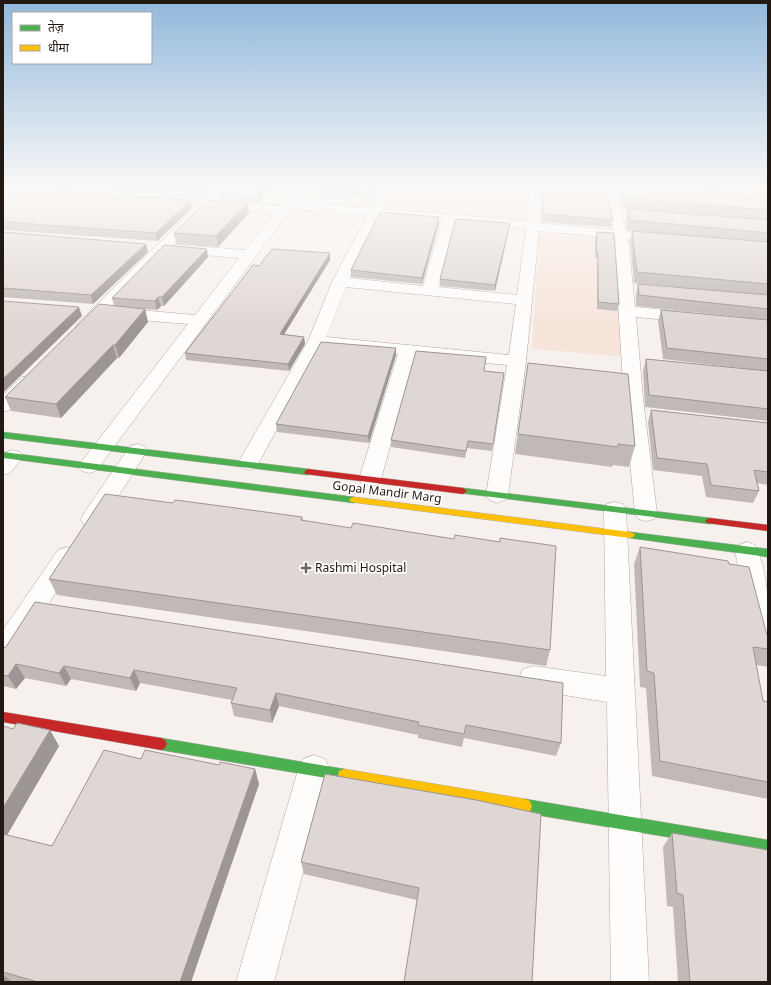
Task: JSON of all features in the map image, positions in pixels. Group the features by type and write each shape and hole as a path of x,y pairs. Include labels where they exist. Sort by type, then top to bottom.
{"street":[{"path":"70,339 90,310 162,248 176,234"},
{"path":"89,466 266,234"},
{"path":"249,463 316,341 340,282 365,234"},
{"path":"429,291 445,234"},
{"path":"496,495 517,361 523,300 532,234"},
{"path":"609,234 674,240"},
{"path":"620,235 636,289 629,311 639,363 643,414 646,513"},
{"path":"146,246 250,255"},
{"path":"340,282 523,300"},
{"path":"90,310 200,320"},
{"path":"629,311 706,319"},
{"path":"316,341 517,361"},
{"path":"370,479 408,350"},
{"path":"3,406 42,367"},
{"name":"Gopal Mandir Marg","path":"3,435 249,463 496,495 757,552"},
{"path":"3,652 47,605 137,451"},
{"name":"Gopal Mandir Marg","path":"6,460 89,466 124,471 615,522 646,513 768,528"},
{"path":"615,522 630,982"},
{"path":"757,552 768,642"},
{"path":"506,674 620,691"},
{"path":"3,717 768,847"},
{"path":"255,982 314,770"}],"shaded area":[{"path":"539,234 611,239 626,357 532,349"}],"building":[{"path":"3,234 26,234 146,244 91,295 3,288"},
{"path":"188,234 218,234 216,236"},
{"path":"369,234 434,234 422,278 351,270"},
{"path":"452,234 507,234 495,285 440,279"},
{"path":"597,234 614,234 619,304 598,302 598,252 596,252"},
{"path":"632,234 669,234 768,242 768,284 637,272"},
{"path":"164,245 207,249 162,297 158,297 155,301 112,298"},
{"path":"272,249 330,253 280,334 304,337 288,364 185,353 253,265 259,266"},
{"path":"638,284 768,295 768,309 639,295"},
{"path":"3,301 79,307 3,379"},
{"path":"99,304 145,309 115,345 113,345 56,404 5,397"},
{"path":"661,310 768,320 768,359 667,348"},
{"path":"321,342 396,348 368,436 276,424"},
{"path":"416,351 486,357 484,371 504,373 493,444 468,441 466,451 391,440"},
{"path":"646,359 768,371 768,409 649,395"},
{"path":"528,363 628,374 635,446 618,444 618,447 518,434"},
{"path":"651,410 768,423 768,472 754,470 759,491 711,485 707,464 657,458"},
{"path":"105,494 173,503 175,500 302,517 301,520 351,528 353,523 454,539 455,535 500,542 500,538 556,546 550,650 49,579"},
{"path":"640,547 728,561 729,564 749,567 768,636 768,649 753,647 763,701 768,702 768,782 660,761 654,673 647,671"},
{"path":"35,602 563,683 561,743 466,725 464,734 418,725 419,722 276,693 270,710 231,703 237,688 134,670 130,678 64,666 59,673 16,664 8,676 3,675 3,648 6,647"},
{"path":"17,723 50,730 3,808 3,726 13,729"},
{"path":"104,750 141,759 145,750 219,765 220,762 255,769 180,982 38,982 3,972 3,834 52,846"},
{"path":"325,774 476,800 541,814 532,982 404,982 419,888 301,862"},
{"path":"672,833 768,850 768,982 690,982 683,895 677,893"}],"traffic: fast":[{"path":"3,435 308,472"},
{"path":"3,455 354,500"},
{"path":"463,491 710,521"},
{"path":"630,535 768,553"},
{"path":"161,744 344,775"},
{"path":"525,806 768,847"}],"traffic: slow":[{"path":"354,500 630,535"},
{"path":"344,775 525,806"}],"traffic: jam":[{"path":"308,472 463,491"},
{"path":"710,521 768,528"},
{"path":"3,717 161,744"}],"place":[{"name":"Rashmi Hospital","path":"306,568"}]}
